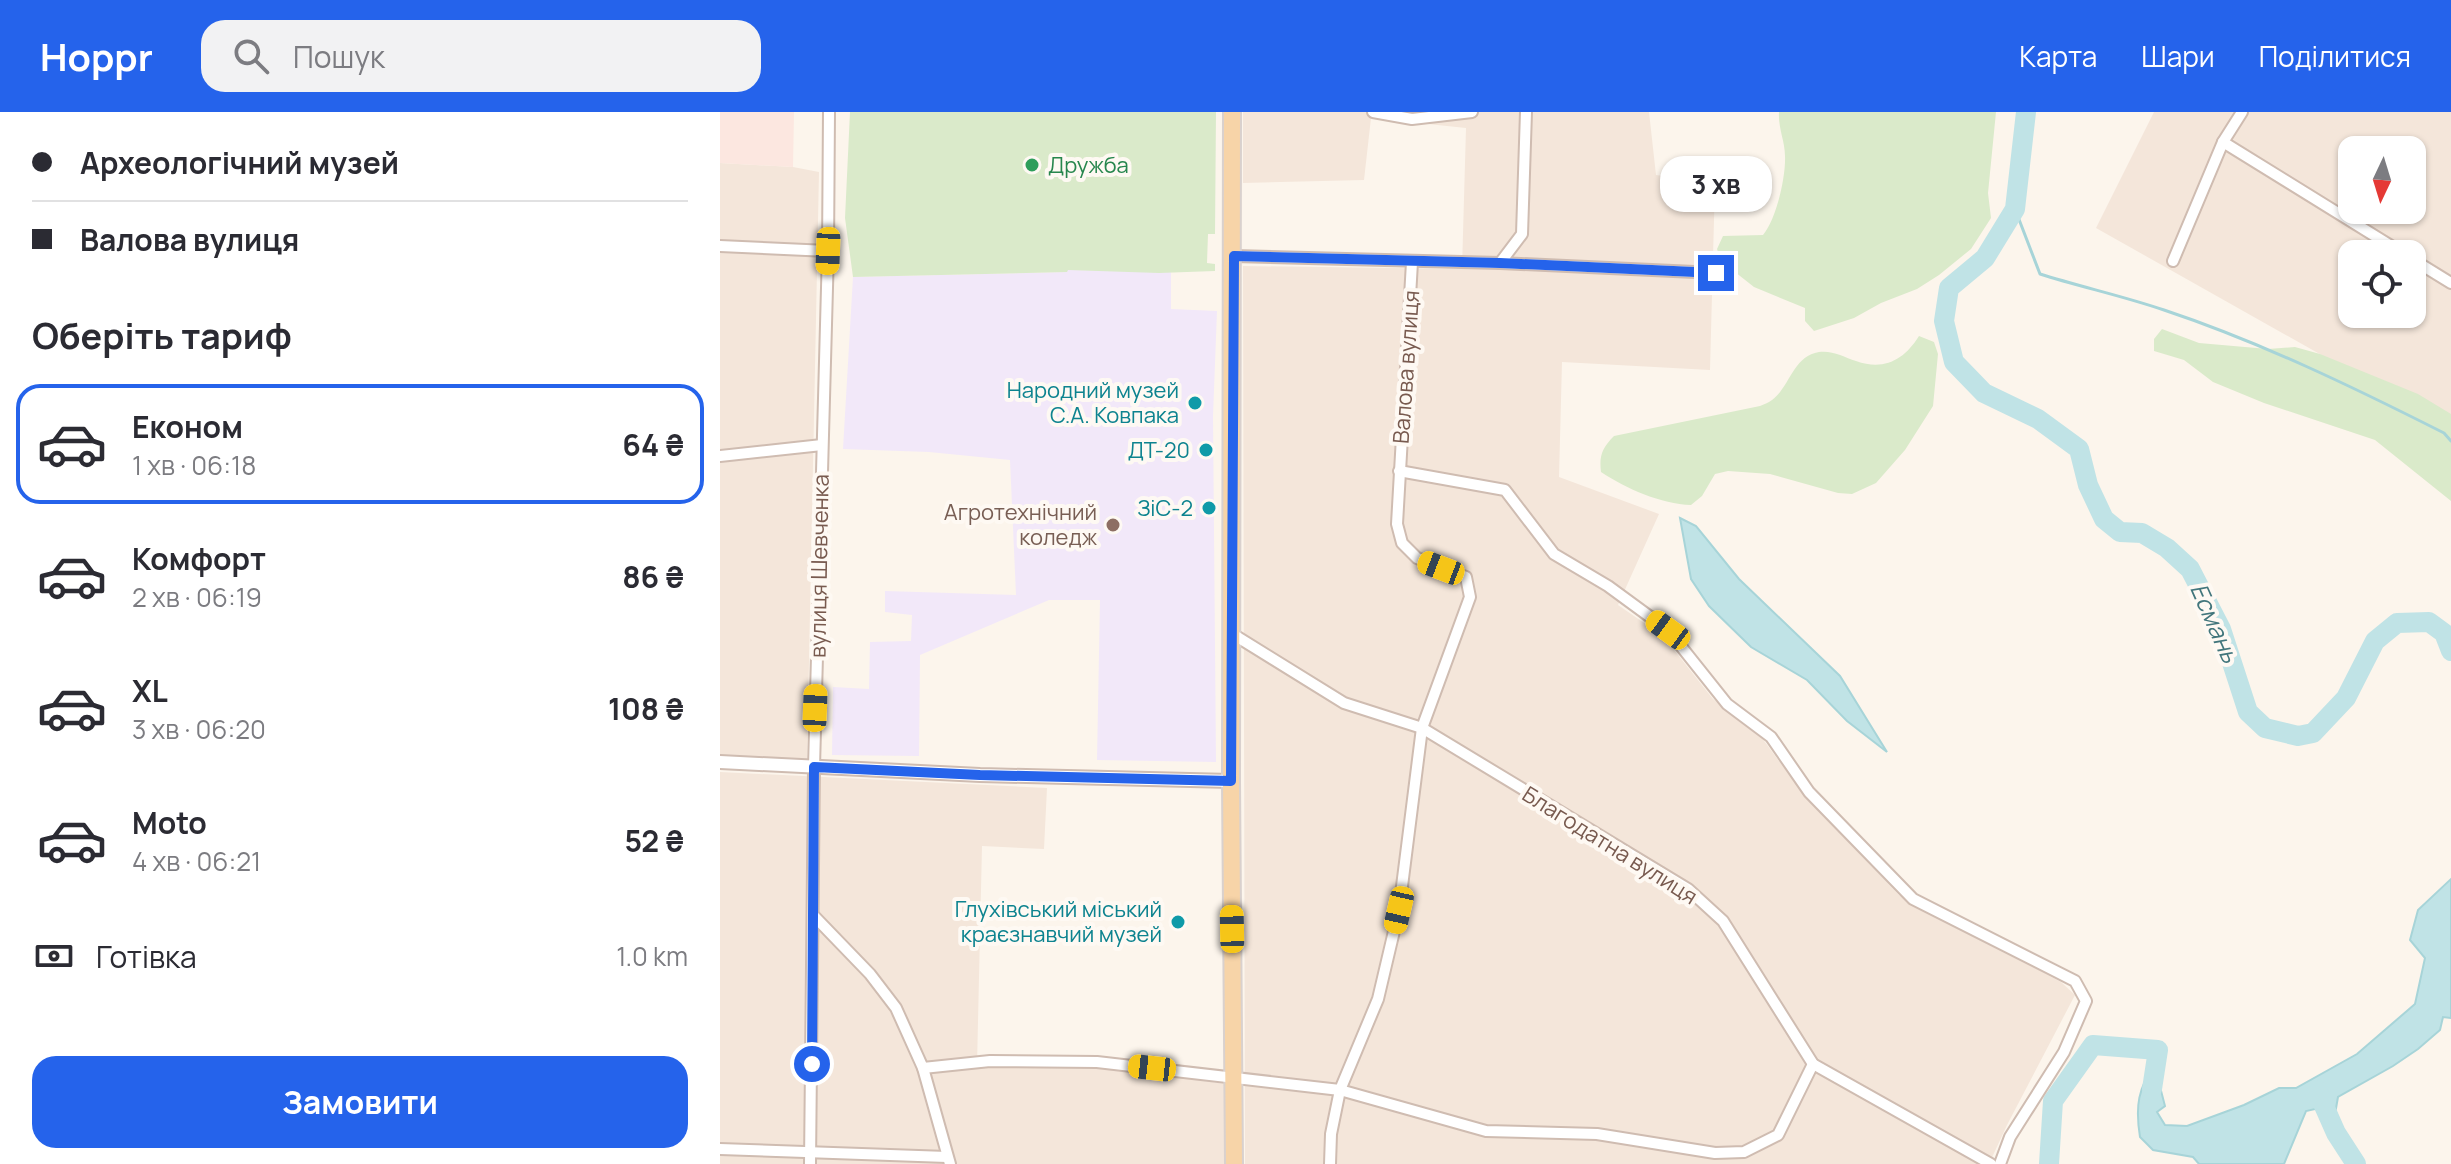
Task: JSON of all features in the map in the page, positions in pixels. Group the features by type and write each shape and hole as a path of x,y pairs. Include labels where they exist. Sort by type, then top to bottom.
{"main road":[{"path":"1232,112 1234,1164"}],"street":[{"name":"вулиця Шевченка","path":"810,1164 814,767 829,112"},
{"path":"1373,112 1412,119 1472,112"},
{"path":"1500,263 1522,234 1526,112"},
{"path":"2173,261 2223,142 2242,112"},
{"path":"2223,142 2381,240"},
{"path":"720,246 828,251"},
{"name":"Валова вулиця","path":"1234,256 1716,273"},
{"name":"Валова вулиця","path":"1399,471 1412,262"},
{"path":"2426,268 2451,283"},
{"path":"720,456 822,445"},
{"path":"1330,1164 1331,1134 1340,1090 1378,999 1399,910 1422,728 1470,597 1466,577 1417,558 1402,543 1397,524 1399,471 1505,490 1554,554 1608,586 1668,630 1727,704 1771,737 1809,792 1913,899 2075,981 2086,1001 2064,1052 2010,1137 2000,1164"},
{"name":"Благодатна вулиця","path":"1231,633 1344,703 1422,728 1688,889 1723,921 1813,1064 1991,1164"},
{"path":"720,762 980,775 1231,781"},
{"path":"720,1149 949,1160 923,1068 896,1008 870,974 814,916"},
{"path":"923,1068 990,1061 1097,1062 1340,1090 1486,1131 1597,1134 1715,1153 1744,1152 1778,1135 1813,1064"}],"shaded area":[{"path":"720,112 794,112 793,167 720,163"},
{"path":"1243,112 1649,112 1656,175 1715,182 1710,370 1562,362 1559,477 1659,514 1618,605 1663,636 1713,699 1762,738 1807,799 1899,895 2061,982 2075,995 1989,1164 1245,1164 1243,266 1462,269 1466,128 1371,118 1364,180 1243,183"},
{"path":"2154,112 2451,112 2451,428 2096,228"},
{"path":"720,163 793,167 819,172 807,759 720,755"},
{"name":"Агротехнічний коледж","path":"1067,270 1171,271 1171,309 1217,311 1213,416 1216,762 1097,760 1100,600 1049,600 920,655 919,756 832,755 833,687 869,689 870,642 911,641 912,615 885,612 885,591 1016,595 1010,460 929,452 843,449 853,277"},
{"path":"720,772 1047,788 1044,849 982,846 977,1066 1102,1067 1226,1084 1227,1164 720,1164"}],"green space":[{"name":"Дружба","path":"850,112 1216,112 1215,234 1208,234 1207,263 1215,264 1215,271 1068,270 853,277 845,218"},
{"path":"1779,112 1996,112 1988,193 1991,218 1971,249 1939,275 1917,289 1854,318 1814,331 1805,321 1805,308 1754,287 1721,261 1717,249 1723,236 1763,235 1768,228 1779,198 1785,165"},
{"path":"2162,329 2199,343 2268,349 2295,347 2418,394 2451,414 2451,501 2375,440 2264,403 2213,382 2184,360 2154,351 2154,339"},
{"path":"1919,336 1934,342 1938,354 1933,406 1905,450 1876,483 1852,494 1770,474 1728,471 1715,474 1702,496 1691,505 1644,494 1601,472 1602,452 1614,436 1760,406 1778,394 1797,366 1810,355 1829,352 1866,364 1884,364 1900,357"}],"water":[{"path":"1680,518 1696,526 1739,579 1840,676 1887,752 1847,721 1807,680 1751,647 1709,606 1691,579"},
{"path":"2451,879 2451,1018 2443,1017 2440,1030 2418,1049 2338,1097 2335,1114 2324,1107 2306,1111 2284,1164 2199,1164 2193,1157 2153,1150 2140,1137 2139,1098 2156,1062 2165,1106 2157,1112 2165,1125 2187,1126 2279,1088 2296,1088 2357,1054 2415,1004 2425,958 2410,940 2418,910"}],"waterway":[{"name":"Есмань","path":"2026,112 2015,209 1985,258 1949,288 1944,321 1954,362 1984,393 2038,419 2079,449 2088,485 2104,519 2120,532 2142,533 2167,548 2190,569 2221,629 2248,712 2265,728 2298,736 2313,733 2346,698 2375,641 2397,623 2429,622 2444,633 2451,651"},
{"path":"2015,209 2040,274 2149,305 2235,336 2375,399 2444,433 2451,441"},
{"name":"Есмань","path":"2049,1164 2053,1101 2093,1045 2158,1050 2152,1089"},
{"path":"2317,1090 2336,1133 2356,1164"}],"place":[{"name":"Дружба","path":"1032,165"},
{"name":"Народний музей С.А. Ковпака","path":"1195,403"},
{"name":"ДТ-20","path":"1206,450"},
{"name":"ЗіС-2","path":"1209,508"},
{"name":"Агротехнічний коледж","path":"1113,525"},
{"name":"Глухівський міський краєзнавчий музей","path":"1178,922"}],"route":[{"path":"812,1064 814,767 980,775 1231,781 1234,256 1716,273"}]}
